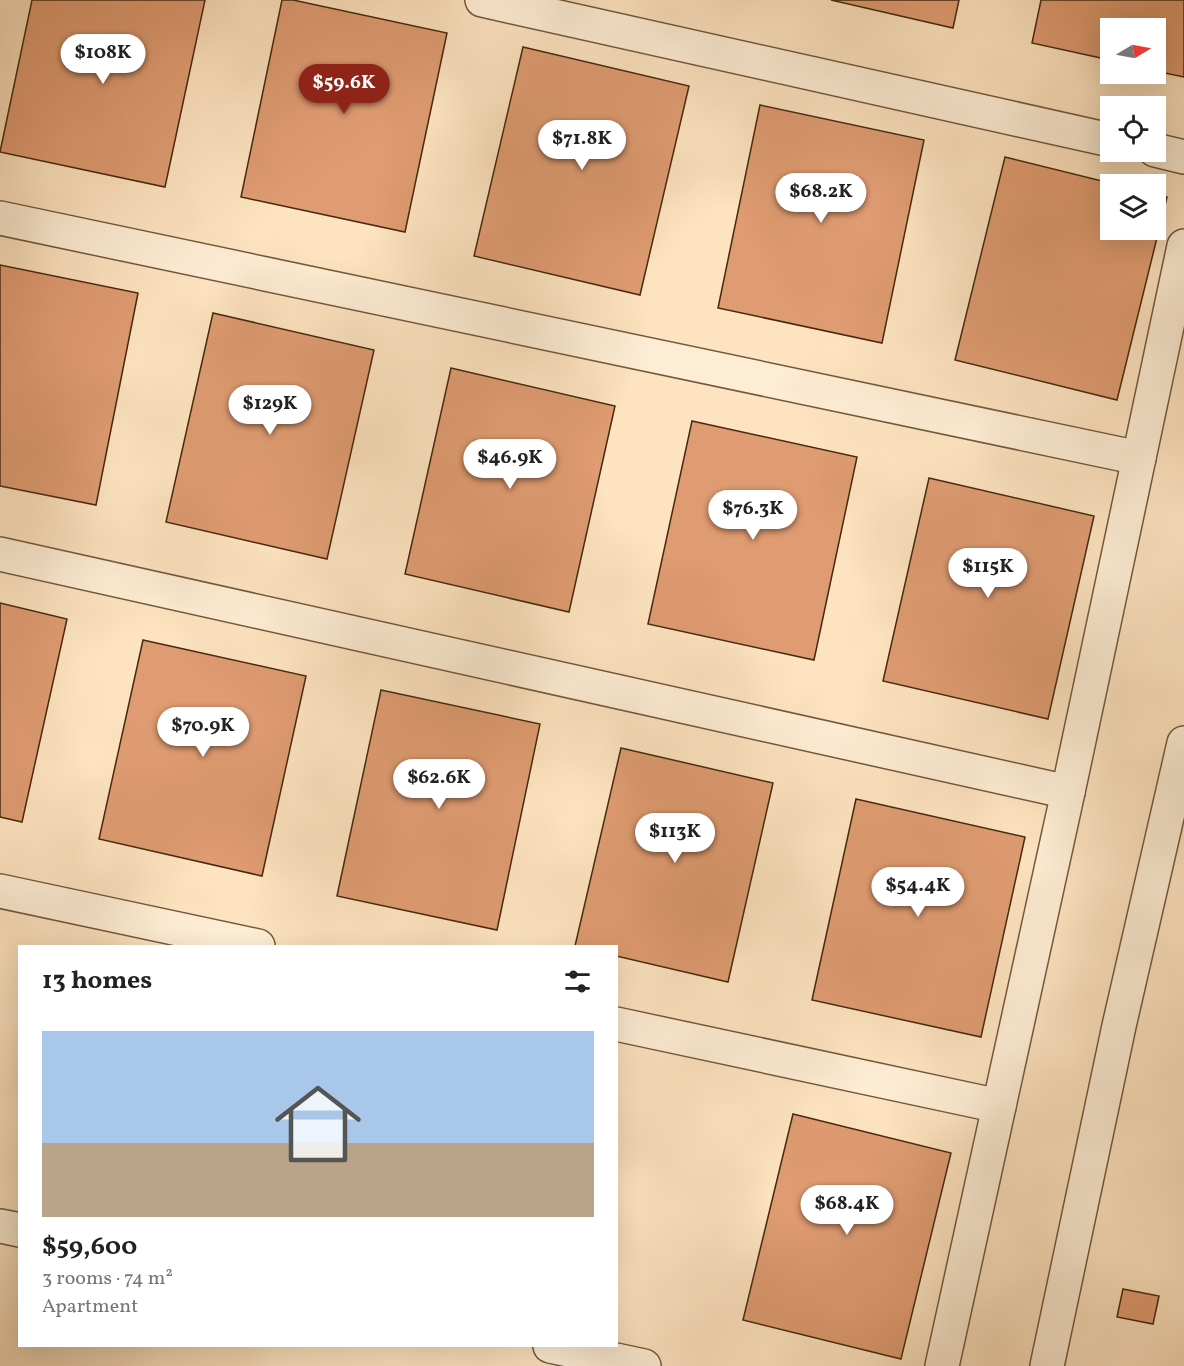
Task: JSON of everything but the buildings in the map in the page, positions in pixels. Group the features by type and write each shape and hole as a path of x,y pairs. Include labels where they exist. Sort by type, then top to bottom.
{"lane":[{"path":"482,0 1100,138"},
{"path":"1166,153 1184,157"},
{"path":"0,218 1139,458"},
{"path":"942,1366 1068,792 1184,246"},
{"path":"0,554 1068,792"},
{"path":"1047,1366 1119,1026 1184,743"},
{"path":"0,891 253,945"},
{"path":"618,1024 999,1106"},
{"path":"0,1226 18,1230"},
{"path":"555,1347 644,1366"}]}
